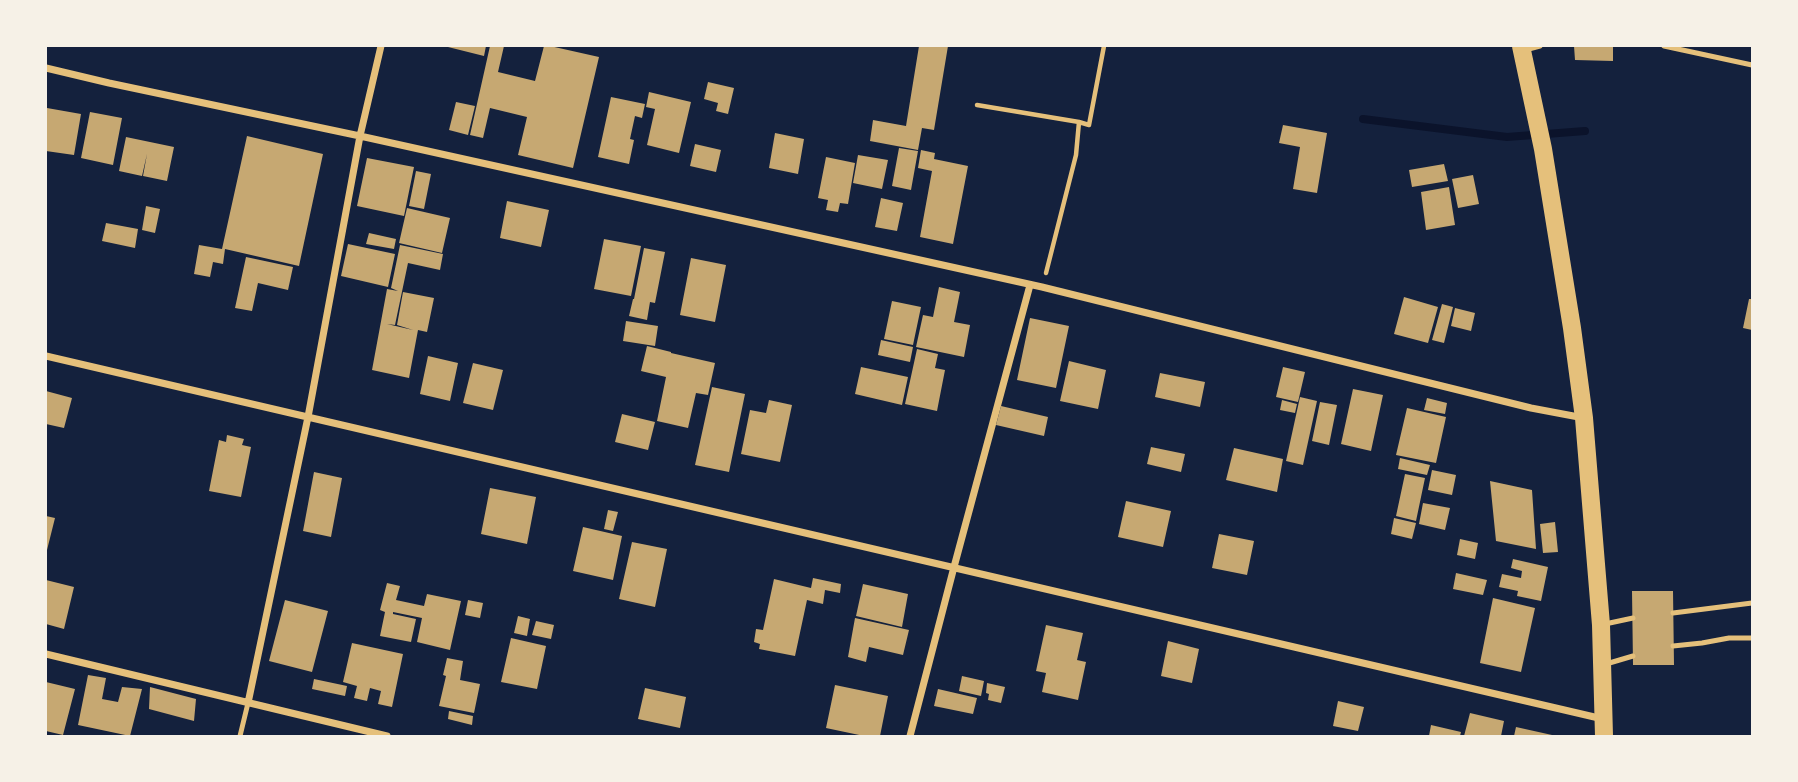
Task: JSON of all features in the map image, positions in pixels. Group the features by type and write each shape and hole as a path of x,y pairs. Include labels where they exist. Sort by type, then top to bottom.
{"main road":[{"path":"1521,48 1543,149 1584,418 1601,625 1604,728"}],"street":[{"path":"248,703 308,417 360,136 381,46"},
{"path":"46,68 1042,287 1531,408 1584,418"},
{"path":"911,737 1030,285"},
{"path":"46,356 954,567 1604,728"},
{"path":"46,654 387,737"}],"lane":[{"path":"1521,48 1540,46"},
{"path":"1664,46 1752,65"},
{"path":"1673,613 1752,603"},
{"path":"1601,625 1633,618"},
{"path":"1673,646 1729,638 1752,638"},
{"path":"1603,665 1633,656"},
{"path":"240,737 248,703"}],"path":[{"path":"976,105 1089,125 1104,46"},
{"path":"1042,287 1076,155 1079,122"}],"building":[{"path":"444,46 486,46 484,56"},
{"path":"490,46 504,46 498,72 535,81 544,46 599,57 573,168 518,155 527,117 490,108 483,138 470,135"},
{"path":"919,46 948,46 934,130 922,128 918,150 870,141 873,120 906,126"},
{"path":"1574,46 1613,46 1613,61 1575,60"},
{"path":"708,82 734,88 728,114 716,111 718,103 704,99"},
{"path":"649,92 691,102 679,153 647,145 655,109 646,107"},
{"path":"611,97 645,104 642,118 635,116 630,139 634,140 629,164 598,157"},
{"path":"456,102 475,106 468,135 449,130"},
{"path":"47,108 81,114 74,155 46,151"},
{"path":"90,112 122,118 113,165 81,158"},
{"path":"1283,125 1327,133 1317,193 1293,189 1300,147 1279,143"},
{"path":"775,133 804,139 798,174 769,168"},
{"path":"247,136 323,154 299,266 225,249 223,264 213,262 210,277 194,274 199,245 222,249"},
{"path":"126,137 174,147 167,181 143,176 147,154 142,176 119,171"},
{"path":"695,144 721,150 716,172 690,166"},
{"path":"899,148 918,151 911,190 892,186"},
{"path":"921,150 935,153 934,159 968,166 953,244 920,237 932,171 918,168"},
{"path":"858,155 888,160 882,189 853,183"},
{"path":"826,157 855,163 848,204 840,203 838,212 826,210 828,200 818,198"},
{"path":"367,158 414,167 404,216 357,206"},
{"path":"1444,164 1448,181 1412,187 1409,170"},
{"path":"416,171 431,174 424,209 409,206"},
{"path":"1473,175 1479,204 1458,208 1452,179"},
{"path":"1449,187 1455,225 1426,230 1421,192"},
{"path":"881,198 903,203 897,231 875,227"},
{"path":"507,201 549,210 541,247 500,238"},
{"path":"146,206 160,209 155,233 142,230"},
{"path":"407,208 450,218 442,253 399,243"},
{"path":"106,223 138,229 135,248 102,241"},
{"path":"369,233 396,239 394,249 366,244"},
{"path":"604,239 641,246 631,296 594,289"},
{"path":"348,244 395,254 388,287 341,276"},
{"path":"400,245 443,254 440,270 408,263 395,325 387,324 413,330 397,325 403,292 434,298 427,332 418,330 409,378 372,370 387,289 398,291 391,288"},
{"path":"644,248 665,252 655,303 650,302 647,320 629,316"},
{"path":"246,257 293,267 288,290 258,283 252,311 235,308"},
{"path":"691,258 726,265 715,322 680,315"},
{"path":"939,287 960,292 954,322 970,325 964,357 916,347 923,315 933,317"},
{"path":"1404,297 1438,307 1428,343 1394,334"},
{"path":"1749,299 1752,299 1752,330 1743,328"},
{"path":"892,301 921,307 913,345 884,339"},
{"path":"1442,304 1453,307 1444,343 1432,340"},
{"path":"1455,308 1475,313 1471,331 1451,326"},
{"path":"1030,318 1069,326 1056,388 1017,380"},
{"path":"626,321 658,326 655,346 623,341"},
{"path":"881,340 913,347 910,362 878,355"},
{"path":"647,346 715,363 708,395 696,393 688,428 657,421 666,377 641,371"},
{"path":"917,349 938,354 935,368 945,370 937,411 905,404"},
{"path":"428,356 458,363 450,401 420,394"},
{"path":"1069,361 1106,370 1098,409 1060,401"},
{"path":"473,363 503,370 493,410 463,403"},
{"path":"861,367 908,377 902,405 855,394"},
{"path":"1283,367 1305,372 1298,402 1276,397"},
{"path":"1160,373 1205,382 1200,407 1155,397"},
{"path":"712,387 745,394 729,472 695,465"},
{"path":"1353,389 1383,395 1371,451 1341,444"},
{"path":"46,391 72,398 64,428 46,424"},
{"path":"1300,397 1317,401 1303,465 1286,461"},
{"path":"1427,398 1447,403 1445,414 1424,410"},
{"path":"769,400 792,405 780,462 741,454 750,410 766,413"},
{"path":"1282,400 1297,404 1295,413 1280,410"},
{"path":"1320,402 1337,405 1329,445 1312,441"},
{"path":"1001,406 1048,417 1044,436 996,425"},
{"path":"1407,408 1446,417 1436,463 1396,455"},
{"path":"622,414 655,422 648,450 615,442"},
{"path":"227,435 244,439 242,445 251,447 241,497 209,491 219,440 226,442"},
{"path":"1151,447 1185,454 1181,472 1147,464"},
{"path":"1234,448 1283,459 1277,492 1226,480"},
{"path":"1400,458 1430,465 1427,475 1398,469"},
{"path":"1432,470 1456,475 1452,495 1428,490"},
{"path":"314,472 342,478 331,537 303,531"},
{"path":"1405,474 1425,478 1416,521 1396,516"},
{"path":"1490,481 1532,490 1536,549 1496,541"},
{"path":"490,488 536,497 527,544 481,534"},
{"path":"1126,501 1171,511 1163,547 1118,537"},
{"path":"1423,503 1450,508 1445,530 1419,524"},
{"path":"608,510 618,512 613,531 604,529"},
{"path":"46,516 55,518 46,554"},
{"path":"1394,518 1416,523 1412,539 1391,534"},
{"path":"1555,522 1558,552 1543,553 1540,524"},
{"path":"583,527 622,536 613,580 573,571"},
{"path":"1219,534 1254,541 1247,575 1212,568"},
{"path":"1460,539 1478,543 1475,559 1457,555"},
{"path":"632,542 667,549 655,607 619,599"},
{"path":"1513,559 1548,567 1541,601 1517,596 1518,591 1499,587 1502,574 1521,578 1522,571 1511,568"},
{"path":"1456,573 1487,580 1483,595 1453,589"},
{"path":"813,578 841,584 840,593 825,590 823,604 807,600 795,656 759,649 760,644 754,642 756,629 763,630 774,579 811,588"},
{"path":"46,580 74,587 64,629 46,624"},
{"path":"387,583 400,586 396,600 424,606 427,594 461,601 450,650 417,642 422,618 393,612 416,619 411,642 380,636 385,612 380,610"},
{"path":"863,584 908,594 902,627 856,616"},
{"path":"1632,591 1673,591 1674,665 1633,665"},
{"path":"1493,598 1535,608 1521,672 1480,663"},
{"path":"285,600 328,611 312,672 269,661"},
{"path":"468,600 483,603 480,618 465,615"},
{"path":"518,616 530,619 527,636 514,633"},
{"path":"855,618 909,630 903,655 869,647 866,662 848,657"},
{"path":"536,621 554,625 551,639 532,635"},
{"path":"1046,625 1083,633 1077,660 1086,662 1078,700 1042,692 1046,673 1036,671"},
{"path":"511,638 546,646 537,689 501,682"},
{"path":"1168,641 1199,649 1192,683 1161,676"},
{"path":"352,643 403,654 392,707 378,704 381,691 370,688 367,701 354,698 357,686 343,682"},
{"path":"447,658 463,661 460,680 480,684 474,713 439,706"},
{"path":"88,675 106,678 102,699 118,702 122,687 142,689 130,736 78,725"},
{"path":"962,676 984,681 981,696 959,691"},
{"path":"314,679 347,686 345,696 312,689"},
{"path":"46,682 75,689 63,735 46,731"},
{"path":"987,683 1005,687 1001,703 988,700"},
{"path":"835,685 888,696 880,736 864,736 826,728"},
{"path":"150,687 196,699 194,721 149,709"},
{"path":"645,688 686,697 680,728 638,719"},
{"path":"938,689 977,698 973,714 934,706"},
{"path":"1338,701 1364,707 1358,731 1333,726"},
{"path":"449,711 473,716 472,725 448,719"},
{"path":"1470,713 1504,721 1501,736 1464,736"},
{"path":"1431,725 1461,732 1460,736 1429,736"},
{"path":"1516,727 1552,735 1552,736 1514,736"}],"waterway":[{"path":"1363,119 1507,137 1585,131"}]}
